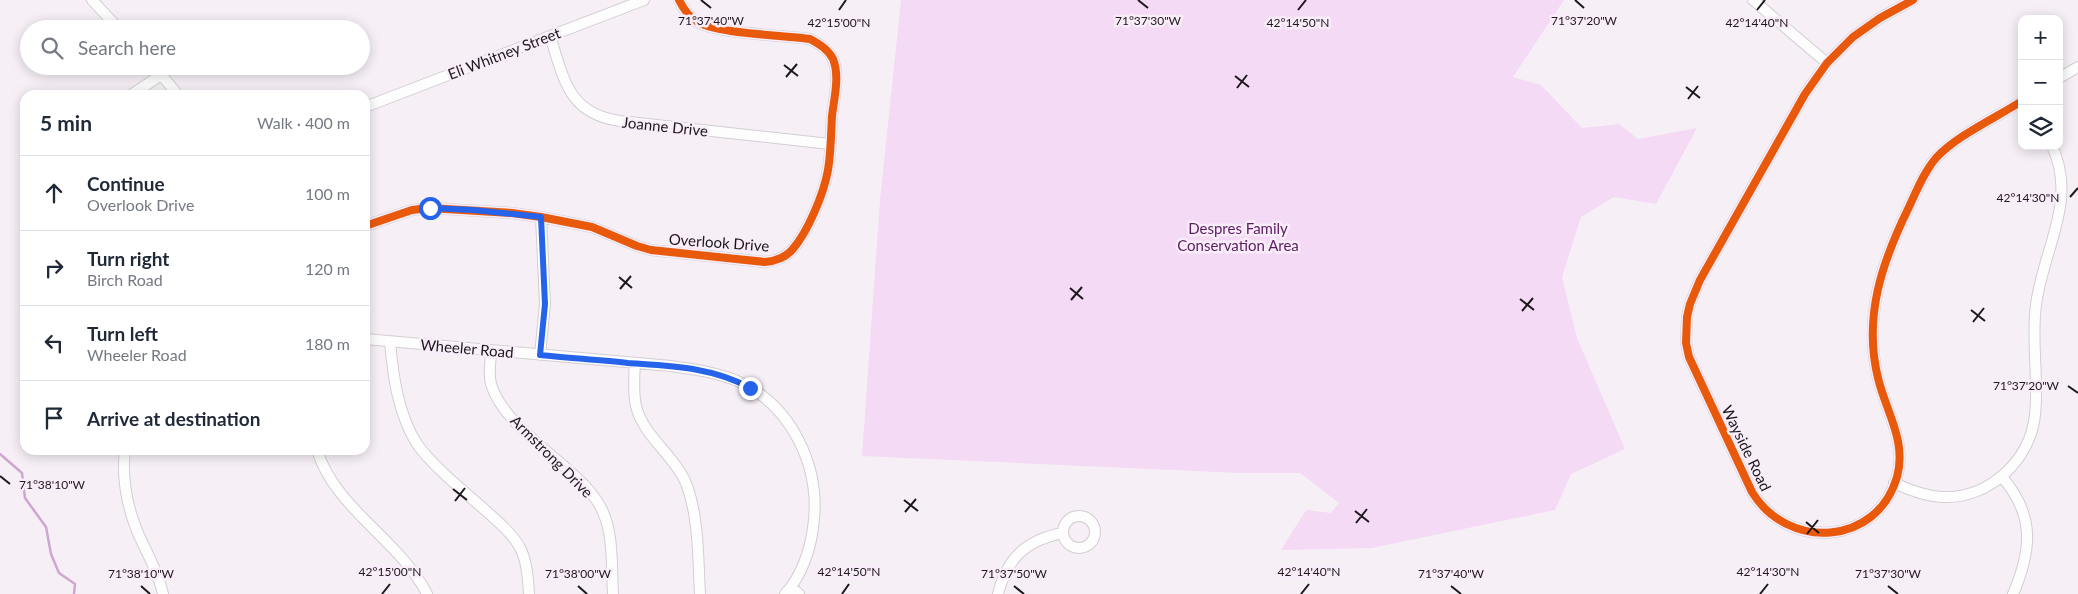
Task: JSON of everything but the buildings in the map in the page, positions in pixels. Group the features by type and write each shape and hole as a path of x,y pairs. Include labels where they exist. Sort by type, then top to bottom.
{"street":[{"path":"92,0 111,20"},
{"name":"Eli Whitney Street","path":"370,105 644,0"},
{"name":"Overlook Drive","path":"370,224 412,210 430,208 473,210 541,217 592,227 651,250 748,261 775,260 792,249 819,199 828,169 836,71 833,59 821,45 810,39 703,26 688,15 679,0"},
{"path":"1753,0 1827,63"},
{"name":"Wayside Road","path":"1913,0 1880,18 1853,37 1827,63 1805,94 1694,291 1687,317 1686,343 1694,370 1752,492 1757,501 1772,517 1791,528 1823,533 1844,530 1864,521 1887,498 1899,468 1900,446 1878,378 1873,339 1875,298 1884,262 1924,176 1937,157 1957,141 2018,103"},
{"name":"Joanne Drive","path":"550,36 568,86 576,100 594,116 620,122 830,144"},
{"path":"2063,76 2078,67"},
{"path":"139,90 162,75 174,90"},
{"path":"1894,484 1925,494 1951,497 1977,491 2002,477 2017,461 2027,445 2035,416 2036,306 2039,287 2063,195 2061,169 2054,150"},
{"path":"540,355 545,304 541,217"},
{"name":"Wheeler Road","path":"370,340 636,363 708,372 736,381 765,399 792,428 806,457 813,483 815,501 814,525 807,553 792,592"},
{"path":"390,342 398,392 411,434 435,464 506,529 519,546 524,556 529,594"},
{"name":"Armstrong Drive","path":"492,350 491,383 502,405 590,493 604,514 609,534 613,594"},
{"path":"636,363 634,384 636,406 641,419 676,466 689,494 694,524 700,594"},
{"path":"126,455 124,470 126,493 138,533 155,568 163,594"},
{"path":"320,455 336,486 408,564 426,594"},
{"path":"2002,477 2020,503 2027,530 2025,560 2013,594"},
{"path":"998,594 1005,572 1019,553 1027,546 1063,533"}],"green space":[{"name":"Despres Family Conservation Area","path":"901,0 1564,0 1513,77 1541,85 1582,128 1619,124 1638,139 1697,128 1656,204 1614,197 1581,217 1562,277 1577,338 1625,449 1571,474 1555,510 1372,548 1281,550 1306,510 1331,513 1339,503 1300,473 1239,473 862,456 880,200"}],"waterway":[{"path":"0,454 22,473 25,498 46,527 51,554 59,573 75,584 74,594"}],"cycle path":[{"path":"370,224 412,210 429,208 512,213 592,227 651,250 765,262 776,260 786,255 804,233 819,201 826,179 836,88 836,73 833,59 826,50 810,39 718,29 705,25 691,17 679,0"},
{"path":"1913,0 1880,18 1853,37 1827,63 1805,94 1700,280 1690,304 1687,317 1686,343 1689,357 1752,492 1768,511 1787,524 1808,531 1830,532 1852,528 1871,517 1887,500 1897,477 1899,451 1894,427 1878,378 1874,355 1874,312 1883,269 1899,228 1918,188 1936,158 1954,142 2018,103"}],"route":[{"path":"430,208 512,213 541,217 545,304 540,355 671,366 721,375 750,388"}]}
